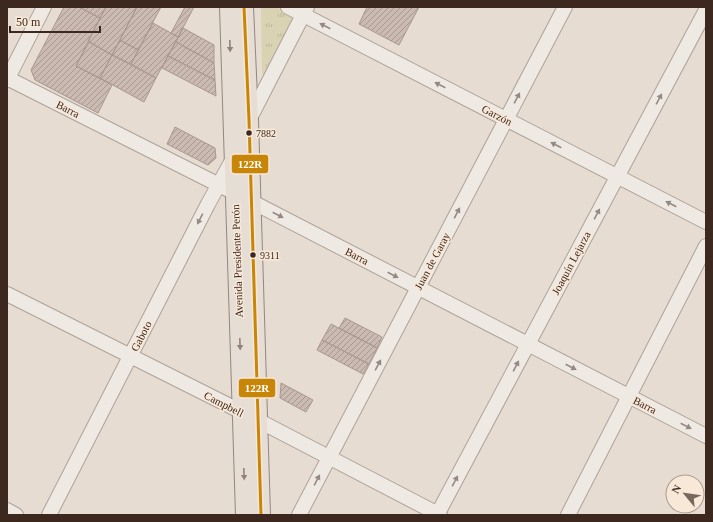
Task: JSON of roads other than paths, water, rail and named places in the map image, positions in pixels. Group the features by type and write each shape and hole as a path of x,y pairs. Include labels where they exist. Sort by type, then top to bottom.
{"main road":[{"name":"Avenida Presidente Perón","path":"229,7 245,515"},
{"name":"Avenida Presidente Perón","path":"244,7 252,202 261,515"}],"street":[{"path":"7,79 44,7"},
{"name":"Garzón","path":"288,7 305,11 506,119 706,222"},
{"name":"Juan de Garay","path":"299,515 565,7"},
{"name":"Joaquín Lejarza","path":"438,515 706,10"},
{"path":"249,120 305,11"},
{"name":"Barra","path":"7,79 235,193 706,436"},
{"name":"Gaboto","path":"49,515 218,185 234,157"},
{"path":"568,515 706,246"},
{"name":"Campbell","path":"7,294 242,412 438,515"},
{"path":"7,510 16,515"}],"place":[{"name":"7882","path":"249,133"},
{"name":"9311","path":"253,255"}]}
